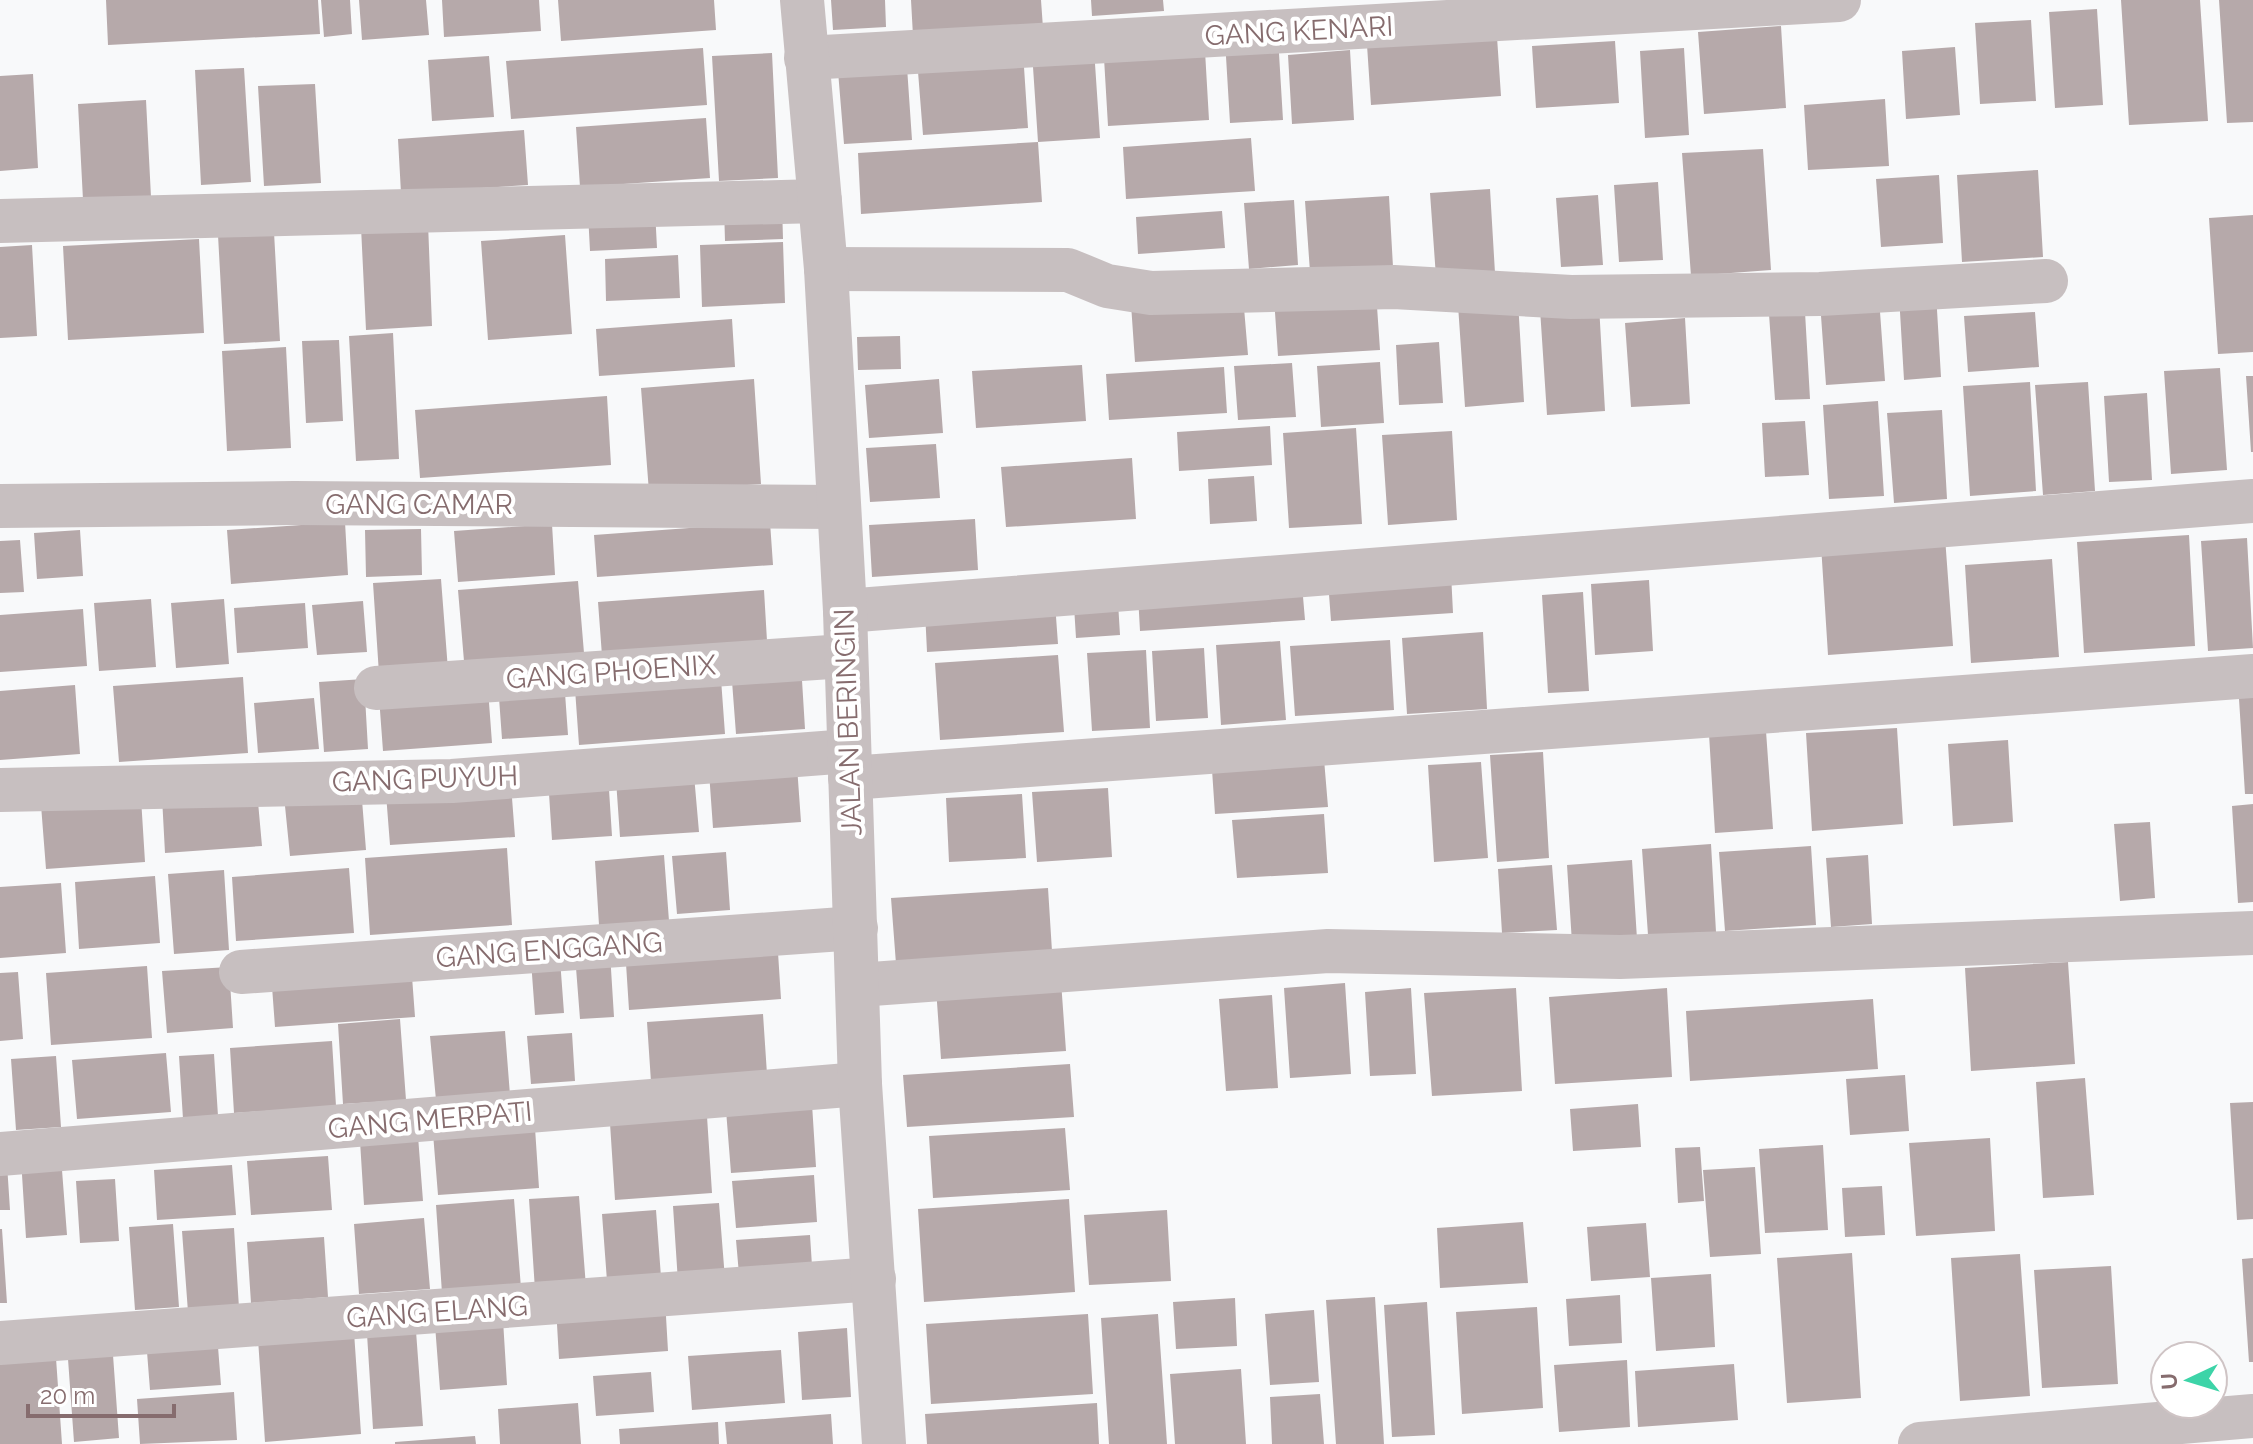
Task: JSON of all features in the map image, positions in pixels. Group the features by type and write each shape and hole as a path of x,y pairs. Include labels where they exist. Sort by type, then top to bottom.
{"street":[{"name":"JALAN BERINGIN","path":"802,0 826,269 845,611 860,1084 884,1444"},
{"name":"GANG KENARI","path":"806,58 1839,0"},
{"path":"0,221 820,201"},
{"path":"826,269 1068,270 1107,286 1151,293 1394,287 1571,297 1808,294 2046,281"},
{"path":"845,611 2253,501"},
{"name":"GANG CAMAR","path":"0,506 294,503 838,507"},
{"name":"GANG PHOENIX","path":"376,688 845,656"},
{"name":"GANG PUYUH","path":"0,790 452,781 850,765 2253,676"},
{"name":"GANG ENGGANG","path":"241,972 856,928"},
{"path":"858,985 1328,951 1620,957 2253,933"},
{"name":"GANG MERPATI","path":"0,1154 860,1084"},
{"name":"GANG ELANG","path":"0,1343 874,1279"},
{"path":"1920,1444 2253,1416"}],"building":[{"path":"106,0 318,0 320,34 108,45"},
{"path":"321,0 350,0 352,34 324,37"},
{"path":"359,0 426,0 429,35 362,40"},
{"path":"442,0 539,0 541,31 444,37"},
{"path":"558,0 714,0 716,30 561,41"},
{"path":"831,0 885,0 886,27 833,30"},
{"path":"911,0 1041,0 1043,28 913,36"},
{"path":"1091,0 1163,0 1164,11 1092,16"},
{"path":"2121,0 2200,0 2208,121 2129,125"},
{"path":"2219,0 2253,0 2253,122 2227,123"},
{"path":"2097,9 2103,105 2055,108 2049,12"},
{"path":"2031,20 2036,101 1980,104 1975,23"},
{"path":"1781,26 1786,108 1704,114 1698,32"},
{"path":"1278,37 1283,120 1230,123 1225,40"},
{"path":"1497,37 1501,96 1371,105 1367,45"},
{"path":"1615,41 1619,103 1536,108 1532,46"},
{"path":"1955,47 1960,115 1906,119 1902,51"},
{"path":"703,48 707,105 511,119 506,61"},
{"path":"1684,48 1689,135 1645,138 1640,51"},
{"path":"1094,49 1100,138 1038,142 1032,52"},
{"path":"1350,50 1354,120 1292,124 1288,55"},
{"path":"1205,51 1209,120 1108,126 1104,58"},
{"path":"1023,52 1028,128 923,135 917,59"},
{"path":"772,53 778,178 719,181 712,56"},
{"path":"489,56 494,117 432,121 428,60"},
{"path":"907,67 912,140 844,144 838,71"},
{"path":"244,68 251,182 201,185 195,70"},
{"path":"33,74 38,168 0,171 0,76"},
{"path":"315,84 321,183 264,186 258,86"},
{"path":"1885,99 1889,166 1808,170 1804,105"},
{"path":"146,100 151,197 83,200 78,104"},
{"path":"706,118 710,178 580,187 576,127"},
{"path":"524,130 528,185 401,193 398,139"},
{"path":"1251,138 1255,191 1126,199 1123,147"},
{"path":"1038,142 1042,202 861,214 858,153"},
{"path":"1763,149 1771,270 1691,276 1682,153"},
{"path":"2038,170 2043,257 1962,262 1957,175"},
{"path":"1939,175 1943,243 1881,247 1876,179"},
{"path":"1658,182 1663,260 1619,262 1614,185"},
{"path":"1490,189 1495,273 1436,277 1430,193"},
{"path":"1598,195 1603,265 1561,267 1556,198"},
{"path":"1389,196 1393,267 1310,272 1305,201"},
{"path":"1294,200 1298,265 1249,269 1244,203"},
{"path":"782,205 783,239 725,241 724,207"},
{"path":"655,210 657,248 590,251 588,213"},
{"path":"1222,211 1225,248 1138,254 1136,217"},
{"path":"2253,215 2253,352 2218,354 2209,218"},
{"path":"428,223 432,326 366,330 361,227"},
{"path":"274,232 280,341 224,344 218,235"},
{"path":"565,235 572,334 488,340 481,241"},
{"path":"199,239 204,333 68,340 63,246"},
{"path":"783,242 785,303 702,307 700,245"},
{"path":"32,245 37,336 0,338 0,247"},
{"path":"678,255 680,298 606,301 605,259"},
{"path":"1376,292 1380,350 1278,356 1274,298"},
{"path":"1936,293 1941,377 1904,380 1899,295"},
{"path":"1243,296 1248,355 1135,362 1131,304"},
{"path":"1879,298 1885,381 1826,385 1820,302"},
{"path":"1518,301 1524,402 1465,407 1458,305"},
{"path":"1599,305 1605,411 1547,415 1540,309"},
{"path":"1805,312 1810,399 1775,400 1769,314"},
{"path":"2035,312 2039,367 1968,372 1964,316"},
{"path":"1685,318 1690,404 1631,407 1625,323"},
{"path":"732,319 735,367 599,376 596,329"},
{"path":"393,333 399,459 356,461 349,336"},
{"path":"900,336 901,369 858,370 857,337"},
{"path":"339,340 343,421 306,423 302,341"},
{"path":"1439,342 1443,403 1399,405 1396,345"},
{"path":"286,347 291,448 227,451 222,351"},
{"path":"1380,362 1384,423 1321,427 1317,366"},
{"path":"1292,363 1296,417 1238,420 1234,366"},
{"path":"1082,365 1086,421 976,428 972,371"},
{"path":"1224,367 1227,413 1109,420 1106,374"},
{"path":"2220,368 2227,470 2171,474 2164,371"},
{"path":"2246,376 2253,376 2253,452 2251,452"},
{"path":"754,379 761,484 649,492 641,388"},
{"path":"939,379 943,433 869,438 865,385"},
{"path":"2030,382 2036,491 1970,496 1963,386"},
{"path":"2088,382 2095,491 2043,495 2035,385"},
{"path":"2147,393 2152,480 2109,482 2104,396"},
{"path":"607,396 611,465 420,478 415,410"},
{"path":"1878,401 1884,496 1829,499 1823,405"},
{"path":"1942,410 1947,499 1894,503 1887,413"},
{"path":"1805,421 1809,475 1765,477 1762,423"},
{"path":"1270,426 1272,465 1179,471 1177,432"},
{"path":"1356,428 1362,524 1289,528 1283,433"},
{"path":"1452,431 1457,520 1388,525 1382,435"},
{"path":"936,444 940,498 870,502 866,448"},
{"path":"1132,458 1136,519 1006,527 1001,467"},
{"path":"1254,476 1257,521 1210,524 1208,479"},
{"path":"975,519 978,570 872,577 869,525"},
{"path":"345,522 348,575 231,584 227,530"},
{"path":"770,522 773,565 597,577 594,535"},
{"path":"552,524 555,575 458,582 454,531"},
{"path":"421,529 422,575 366,577 365,530"},
{"path":"80,530 83,576 37,579 34,533"},
{"path":"2189,535 2195,646 2084,653 2077,542"},
{"path":"1945,537 1953,646 1828,655 1821,545"},
{"path":"2247,538 2253,648 2208,651 2201,541"},
{"path":"20,540 24,592 0,593 0,541"},
{"path":"2052,559 2059,657 1971,663 1965,565"},
{"path":"1451,573 1453,613 1331,621 1328,581"},
{"path":"441,579 448,670 379,674 373,583"},
{"path":"1649,580 1653,651 1595,655 1591,584"},
{"path":"578,581 585,665 465,673 458,590"},
{"path":"1302,585 1305,620 1140,631 1138,595"},
{"path":"764,590 768,658 603,669 598,602"},
{"path":"1583,592 1589,691 1548,693 1542,595"},
{"path":"151,599 156,667 99,671 94,603"},
{"path":"224,599 229,664 176,668 171,603"},
{"path":"363,601 367,652 317,655 312,605"},
{"path":"1118,602 1120,635 1076,638 1074,606"},
{"path":"305,603 308,648 237,653 234,608"},
{"path":"1055,603 1058,644 927,652 925,611"},
{"path":"83,609 87,666 0,672 0,615"},
{"path":"1483,632 1487,709 1407,714 1402,638"},
{"path":"1390,640 1394,710 1295,716 1290,646"},
{"path":"1280,641 1286,720 1221,725 1216,645"},
{"path":"1204,648 1208,718 1156,721 1152,651"},
{"path":"1146,650 1150,728 1092,731 1087,653"},
{"path":"1058,655 1064,732 940,740 935,663"},
{"path":"801,664 805,729 736,734 731,668"},
{"path":"243,677 248,753 119,762 113,686"},
{"path":"364,679 368,749 324,752 319,682"},
{"path":"564,679 568,735 502,739 498,684"},
{"path":"721,679 725,734 579,745 575,689"},
{"path":"2253,682 2253,794 2245,794 2238,683"},
{"path":"75,685 80,754 0,760 0,691"},
{"path":"488,689 492,743 383,751 379,697"},
{"path":"314,698 319,749 258,753 254,703"},
{"path":"1897,728 1903,824 1812,831 1806,733"},
{"path":"1766,731 1773,829 1715,833 1709,734"},
{"path":"2008,740 2013,822 1953,826 1948,744"},
{"path":"1323,747 1328,807 1215,814 1211,755"},
{"path":"1543,752 1549,858 1497,862 1490,755"},
{"path":"1481,762 1488,858 1434,862 1428,765"},
{"path":"797,766 801,822 713,828 709,772"},
{"path":"608,774 612,836 552,840 548,778"},
{"path":"694,775 699,832 620,837 616,780"},
{"path":"511,785 515,837 390,845 386,794"},
{"path":"1108,788 1112,857 1037,862 1032,792"},
{"path":"257,791 262,846 165,853 162,797"},
{"path":"1022,794 1026,858 949,862 946,798"},
{"path":"141,798 145,862 46,869 41,805"},
{"path":"362,800 366,850 290,856 285,806"},
{"path":"2253,804 2253,902 2238,903 2232,806"},
{"path":"1324,814 1328,873 1237,878 1232,820"},
{"path":"2150,822 2155,898 2120,901 2114,824"},
{"path":"1711,844 1716,932 1648,935 1642,849"},
{"path":"1811,846 1816,925 1725,931 1719,852"},
{"path":"507,848 512,925 370,935 365,858"},
{"path":"726,852 730,910 677,914 672,856"},
{"path":"664,855 669,921 599,925 595,861"},
{"path":"1868,855 1872,924 1831,927 1826,858"},
{"path":"1632,860 1637,939 1572,943 1567,865"},
{"path":"1552,865 1557,930 1502,933 1498,869"},
{"path":"349,868 354,933 236,941 232,877"},
{"path":"224,870 229,950 174,954 168,874"},
{"path":"155,876 160,943 79,949 75,882"},
{"path":"61,883 66,953 0,958 0,887"},
{"path":"1048,888 1053,967 897,977 891,898"},
{"path":"777,937 781,999 629,1010 625,948"},
{"path":"610,953 614,1017 580,1019 575,955"},
{"path":"560,959 564,1013 535,1015 531,961"},
{"path":"2068,962 2075,1064 1971,1071 1965,968"},
{"path":"411,963 415,1017 275,1027 271,973"},
{"path":"147,966 152,1038 51,1045 46,973"},
{"path":"229,967 233,1028 167,1033 162,971"},
{"path":"18,972 23,1039 0,1041 0,973"},
{"path":"1061,981 1066,1051 941,1059 936,988"},
{"path":"1345,983 1351,1074 1290,1078 1284,988"},
{"path":"1411,988 1416,1074 1370,1076 1365,992"},
{"path":"1516,988 1522,1091 1432,1096 1424,993"},
{"path":"1667,988 1672,1077 1555,1084 1549,997"},
{"path":"1272,995 1278,1088 1226,1091 1219,999"},
{"path":"1873,999 1878,1069 1690,1081 1686,1011"},
{"path":"763,1014 767,1074 651,1082 647,1022"},
{"path":"400,1019 406,1100 343,1104 338,1024"},
{"path":"505,1031 510,1095 436,1100 430,1036"},
{"path":"572,1033 575,1081 531,1084 527,1036"},
{"path":"332,1041 336,1106 234,1113 230,1048"},
{"path":"166,1053 171,1112 77,1119 72,1060"},
{"path":"214,1054 218,1116 183,1119 179,1056"},
{"path":"56,1056 61,1127 16,1130 11,1059"},
{"path":"1070,1064 1074,1117 907,1127 903,1075"},
{"path":"1905,1075 1909,1131 1850,1135 1846,1079"},
{"path":"2085,1078 2094,1195 2043,1198 2036,1082"},
{"path":"706,1101 712,1193 615,1200 609,1108"},
{"path":"2253,1102 2253,1219 2237,1220 2230,1103"},
{"path":"812,1104 816,1167 731,1173 726,1110"},
{"path":"1638,1104 1641,1147 1573,1151 1570,1109"},
{"path":"534,1113 539,1188 438,1195 432,1121"},
{"path":"1065,1128 1070,1190 933,1198 929,1136"},
{"path":"418,1136 423,1201 364,1205 360,1141"},
{"path":"1990,1138 1995,1231 1916,1236 1909,1143"},
{"path":"1823,1145 1828,1230 1765,1233 1759,1149"},
{"path":"1700,1147 1704,1201 1678,1203 1675,1148"},
{"path":"328,1156 332,1210 251,1215 247,1161"},
{"path":"61,1157 67,1235 26,1238 21,1159"},
{"path":"0,1164 7,1164 10,1210 0,1210"},
{"path":"232,1165 236,1215 157,1220 154,1170"},
{"path":"1755,1167 1761,1254 1710,1257 1703,1170"},
{"path":"814,1175 817,1222 736,1228 732,1181"},
{"path":"115,1179 119,1241 80,1243 76,1181"},
{"path":"1882,1186 1885,1235 1845,1237 1842,1188"},
{"path":"579,1196 586,1287 535,1290 529,1199"},
{"path":"514,1199 521,1288 442,1293 436,1205"},
{"path":"1069,1199 1075,1292 924,1302 918,1209"},
{"path":"719,1203 725,1279 678,1282 673,1206"},
{"path":"656,1210 661,1277 607,1281 602,1214"},
{"path":"1167,1210 1171,1281 1089,1285 1084,1215"},
{"path":"424,1218 430,1289 359,1294 354,1224"},
{"path":"1523,1222 1528,1283 1440,1288 1437,1228"},
{"path":"1646,1223 1650,1277 1591,1281 1587,1227"},
{"path":"173,1224 179,1307 135,1310 129,1227"},
{"path":"234,1228 239,1308 188,1312 182,1231"},
{"path":"2,1229 7,1303 0,1303"},
{"path":"810,1235 813,1281 740,1286 736,1240"},
{"path":"324,1237 328,1297 251,1303 247,1242"},
{"path":"1852,1253 1861,1398 1787,1403 1777,1258"},
{"path":"2020,1254 2030,1396 1960,1401 1951,1258"},
{"path":"2253,1258 2253,1362 2249,1362 2242,1259"},
{"path":"2111,1266 2118,1384 2042,1388 2034,1270"},
{"path":"1711,1274 1715,1347 1656,1351 1651,1278"},
{"path":"1620,1295 1622,1343 1569,1346 1566,1299"},
{"path":"1375,1297 1384,1444 1336,1444 1326,1300"},
{"path":"1235,1298 1237,1346 1176,1349 1173,1302"},
{"path":"665,1299 668,1351 559,1359 556,1307"},
{"path":"1427,1302 1435,1435 1392,1437 1384,1305"},
{"path":"1537,1307 1543,1408 1462,1414 1456,1312"},
{"path":"1314,1310 1319,1382 1270,1385 1265,1314"},
{"path":"1088,1314 1093,1394 931,1404 926,1324"},
{"path":"1158,1314 1167,1444 1109,1444 1101,1318"},
{"path":"503,1320 507,1385 440,1390 435,1325"},
{"path":"847,1328 851,1397 802,1400 798,1332"},
{"path":"416,1331 423,1426 373,1429 367,1334"},
{"path":"354,1332 361,1434 265,1442 258,1339"},
{"path":"217,1334 221,1385 150,1390 146,1339"},
{"path":"781,1350 785,1403 692,1410 688,1356"},
{"path":"113,1355 119,1438 74,1442 68,1359"},
{"path":"56,1358 62,1444 0,1444 0,1362"},
{"path":"1627,1360 1630,1427 1559,1432 1554,1365"},
{"path":"1734,1364 1738,1420 1638,1427 1635,1371"},
{"path":"1241,1369 1246,1444 1175,1444 1170,1374"},
{"path":"651,1372 654,1412 596,1416 593,1376"},
{"path":"234,1392 237,1440 140,1444 137,1399"},
{"path":"1320,1394 1324,1444 1272,1444 1270,1397"},
{"path":"578,1403 581,1444 500,1444 498,1409"},
{"path":"1097,1403 1099,1444 927,1444 925,1414"},
{"path":"831,1414 833,1444 727,1444 725,1422"},
{"path":"718,1422 719,1444 620,1444 619,1429"},
{"path":"475,1436 476,1444 395,1444 395,1442"}]}
